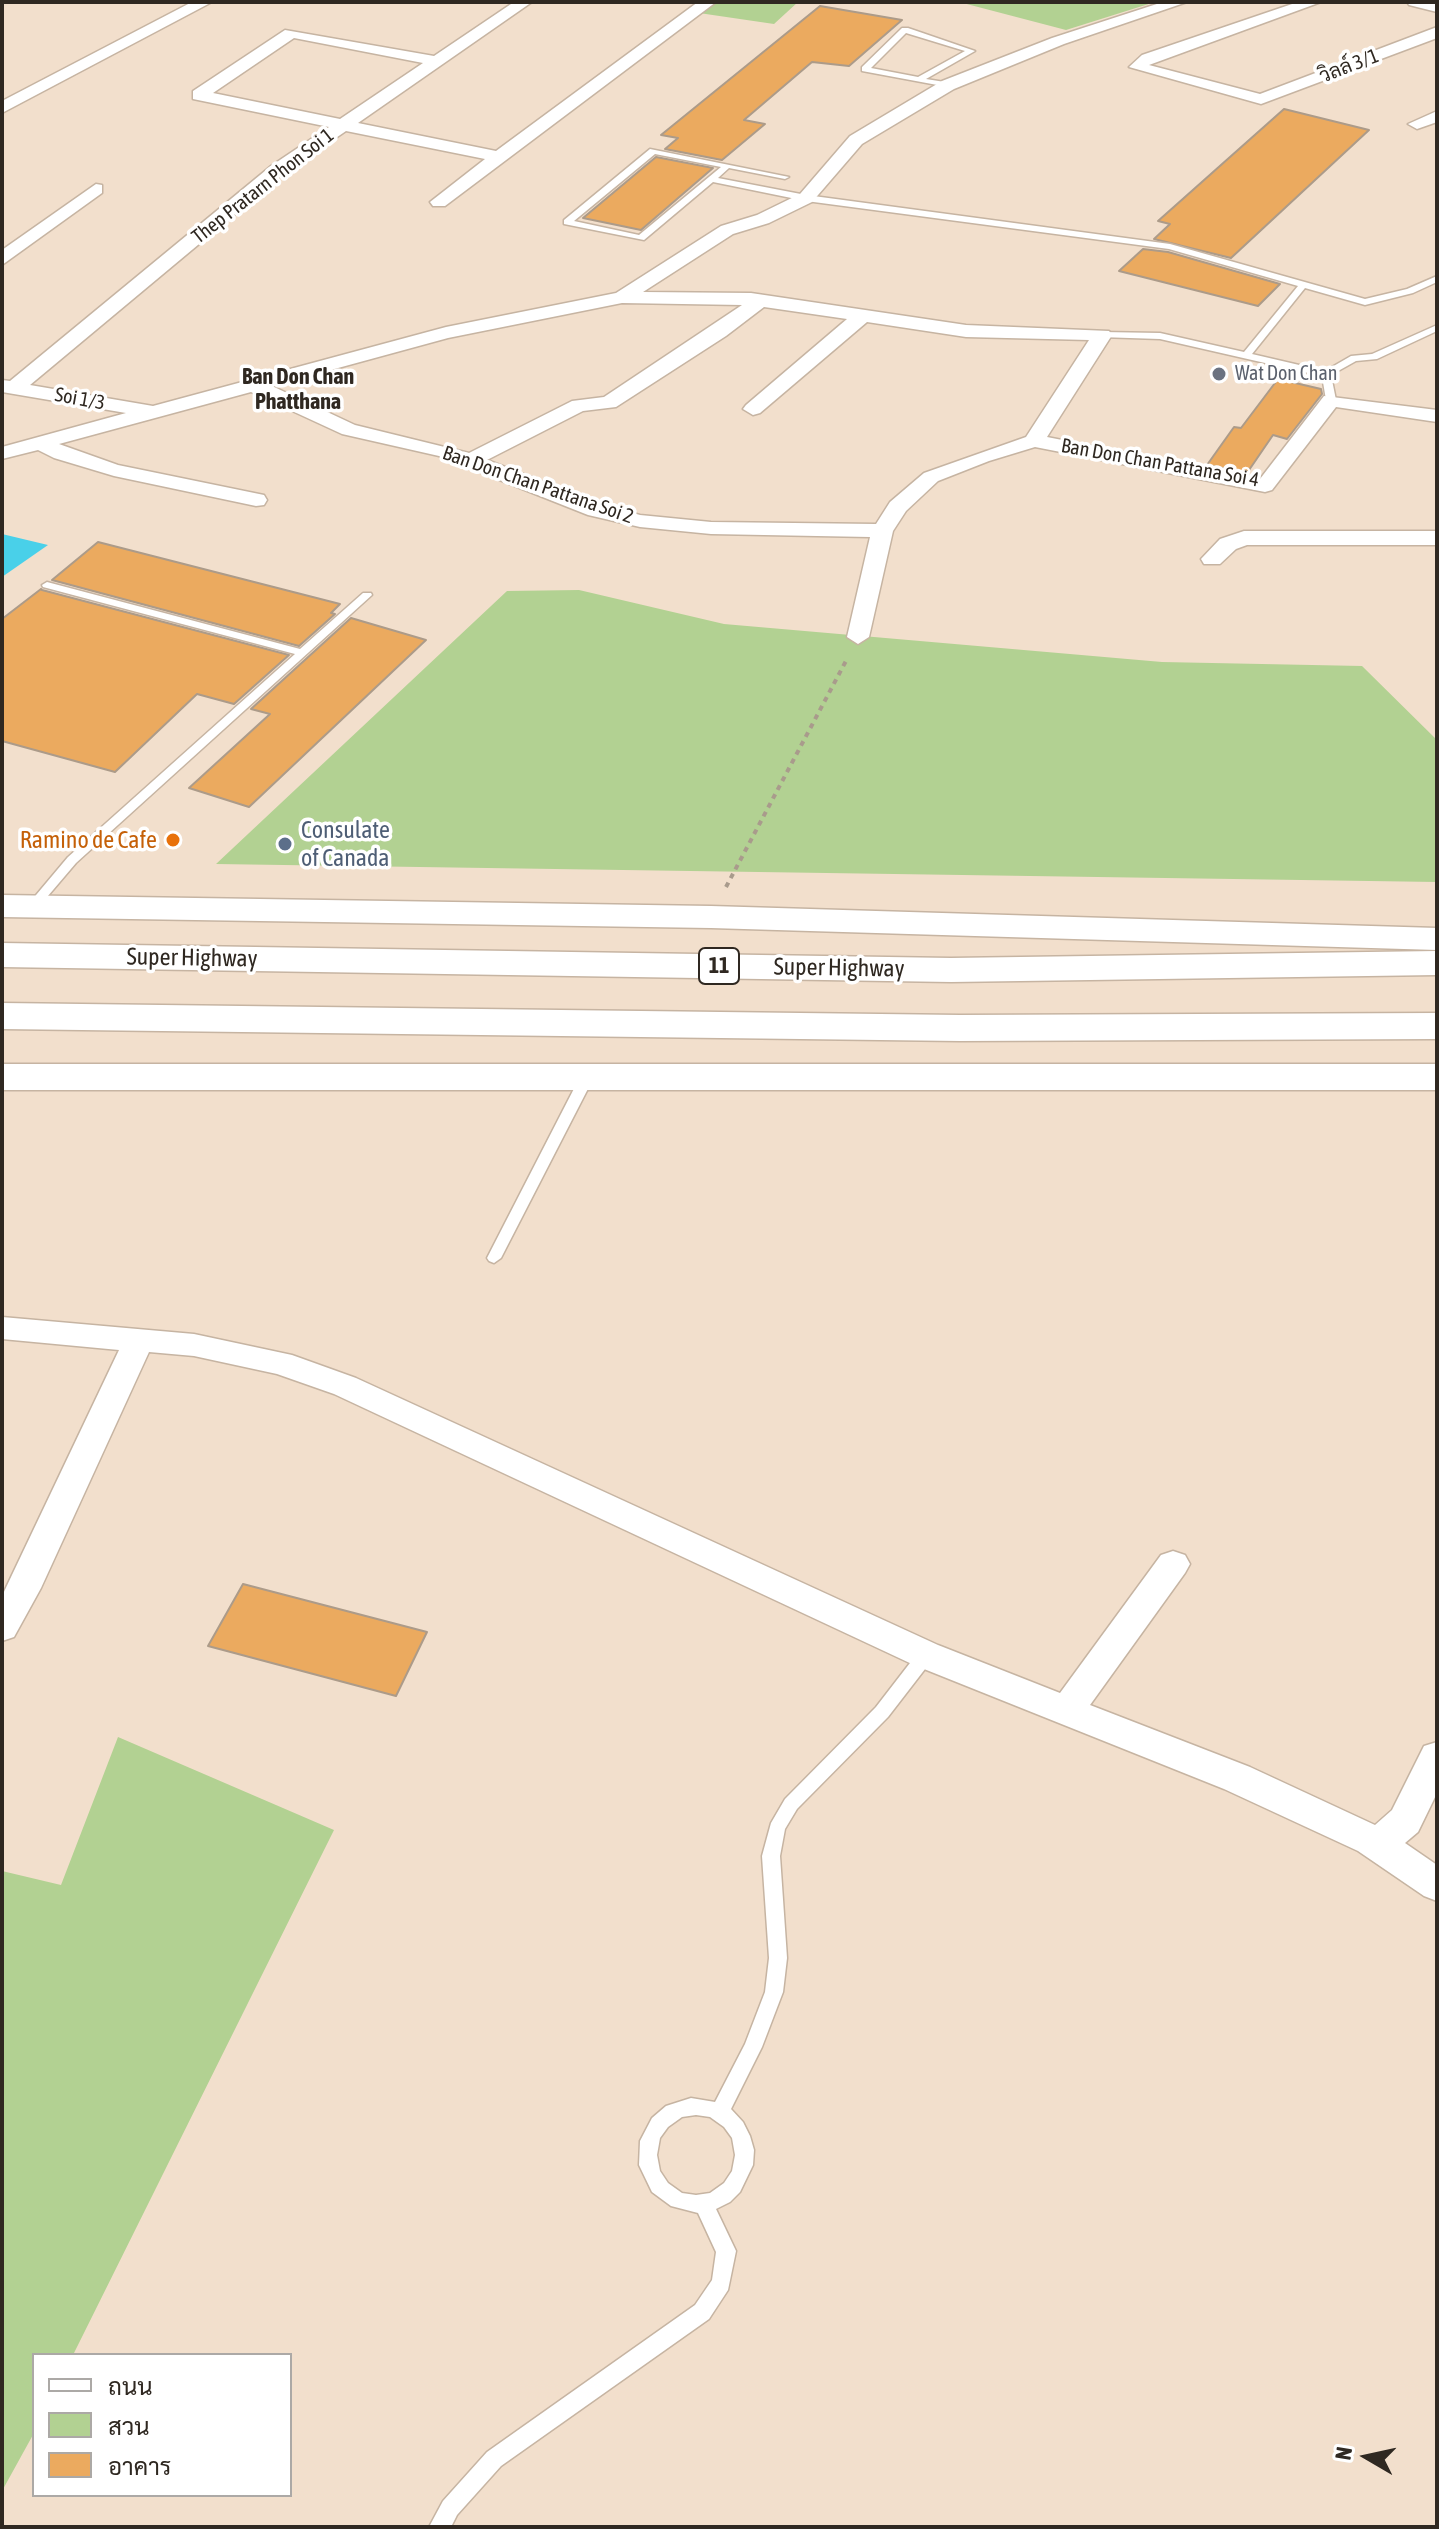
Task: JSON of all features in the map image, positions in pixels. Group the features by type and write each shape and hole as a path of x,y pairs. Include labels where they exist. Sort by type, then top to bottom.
{"highway":[{"name":"Super Highway","path":"2,955 951,970 1437,963"},
{"path":"2,1016 960,1028 1437,1026"}],"main road":[{"path":"17,906 711,917 1437,939"},
{"path":"1299,933 1437,929"},
{"path":"2,1077 1437,1077"}],"street":[{"path":"2,108 204,2"},
{"name":"Thep Pratarn Phon Soi 1","path":"8,386 277,170 524,2"},
{"path":"439,202 708,2"},
{"path":"622,297 727,230 763,219 806,198 856,140 948,85 1058,41 1179,2"},
{"name":"วิลล์ 3/1","path":"1313,2 1148,58 1137,67 1261,99 1437,32"},
{"path":"1415,2 1437,7"},
{"path":"436,61 291,33 199,95 499,157"},
{"path":"1417,124 1437,116"},
{"path":"2,259 96,189"},
{"path":"2,453 446,333 622,297 760,300 966,331 1102,335"},
{"path":"471,460 579,405 609,403 719,332 760,300"},
{"path":"753,409 865,314"},
{"path":"858,637 882,531 898,507 931,477 1034,441 1102,335"},
{"name":"Ban Don Chan Pattana Soi 2","path":"253,385 349,430 471,460 596,510 640,521 711,528 882,531"},
{"name":"Soi 1/3","path":"8,386 158,413"},
{"path":"1331,400 1437,416"},
{"name":"Ban Don Chan Pattana Soi 4","path":"1034,441 1265,486 1331,400"},
{"path":"42,443 61,454 114,470 256,500"},
{"path":"1212,559 1228,544 1244,538 1437,538"},
{"path":"2,1328 194,1345 281,1363 345,1386 926,1655 1237,1778 1378,1844 1437,1885"},
{"path":"2,1627 24,1588 138,1342"},
{"path":"1067,1710 1173,1564"},
{"path":"1378,1844 1405,1821 1437,1757"}],"lane":[{"path":"918,80 971,51 905,30 865,69 918,80 948,85"},
{"path":"727,166 641,238 567,222 653,151 785,177"},
{"path":"711,179 806,198 1170,247 1365,302 1410,291 1437,279"},
{"path":"1246,356 1302,286"},
{"path":"1102,335 1160,336 1326,374 1354,358 1374,357 1437,328"},
{"path":"1326,374 1331,400"},
{"path":"47,585 303,653"},
{"path":"17,906 367,595"},
{"path":"494,1258 587,1077"},
{"path":"719,2113 753,2047 774,1992 778,1958 771,1856 777,1828 791,1804 882,1712 926,1655"},
{"path":"696,2107 719,2113 732,2122 742,2136 747,2152 743,2172 726,2192 703,2203 668,2196 655,2184 645,2153 649,2137 664,2118 679,2110 696,2107"},
{"path":"439,2527 450,2508 494,2459 702,2312 721,2283 726,2251 703,2203"}],"path":[{"path":"711,917 858,637"}],"green space":[{"path":"713,2 798,2 774,24 699,13"},
{"path":"959,2 1155,2 1066,30"},
{"path":"579,590 724,624 1162,662 1362,666 1437,740 1437,882 216,864 507,591"},
{"path":"118,1737 334,1830 74,2353 32,2353 32,2437 2,2491 2,1871 61,1885"}],"water":[{"path":"2,534 48,545 2,577"}],"building":[{"path":"820,6 902,20 849,66 812,62 744,120 765,124 722,160 665,149 678,138 661,135"},
{"path":"1284,109 1369,130 1231,258 1154,239 1170,224 1158,221"},
{"path":"656,157 713,168 641,230 583,218"},
{"path":"1143,249 1168,252 1280,284 1258,306 1119,271"},
{"path":"1278,379 1321,389 1322,394 1287,439 1273,435 1247,473 1207,465 1234,427 1241,428"},
{"path":"98,542 340,604 331,613 335,614 299,646 52,580"},
{"path":"41,589 289,655 234,704 197,694 115,772 2,741 2,619"},
{"path":"351,618 426,640 249,807 189,788 270,714 251,709"},
{"path":"243,1584 427,1632 396,1696 208,1646"}],"place":[{"name":"Wat Don Chan","path":"1219,374"},
{"name":"Ramino de Cafe","path":"173,840"},
{"name":"Consulate of Canada","path":"285,844"}],"district":[{"name":"Ban Don Chan Phatthana","path":"298,390"}]}
